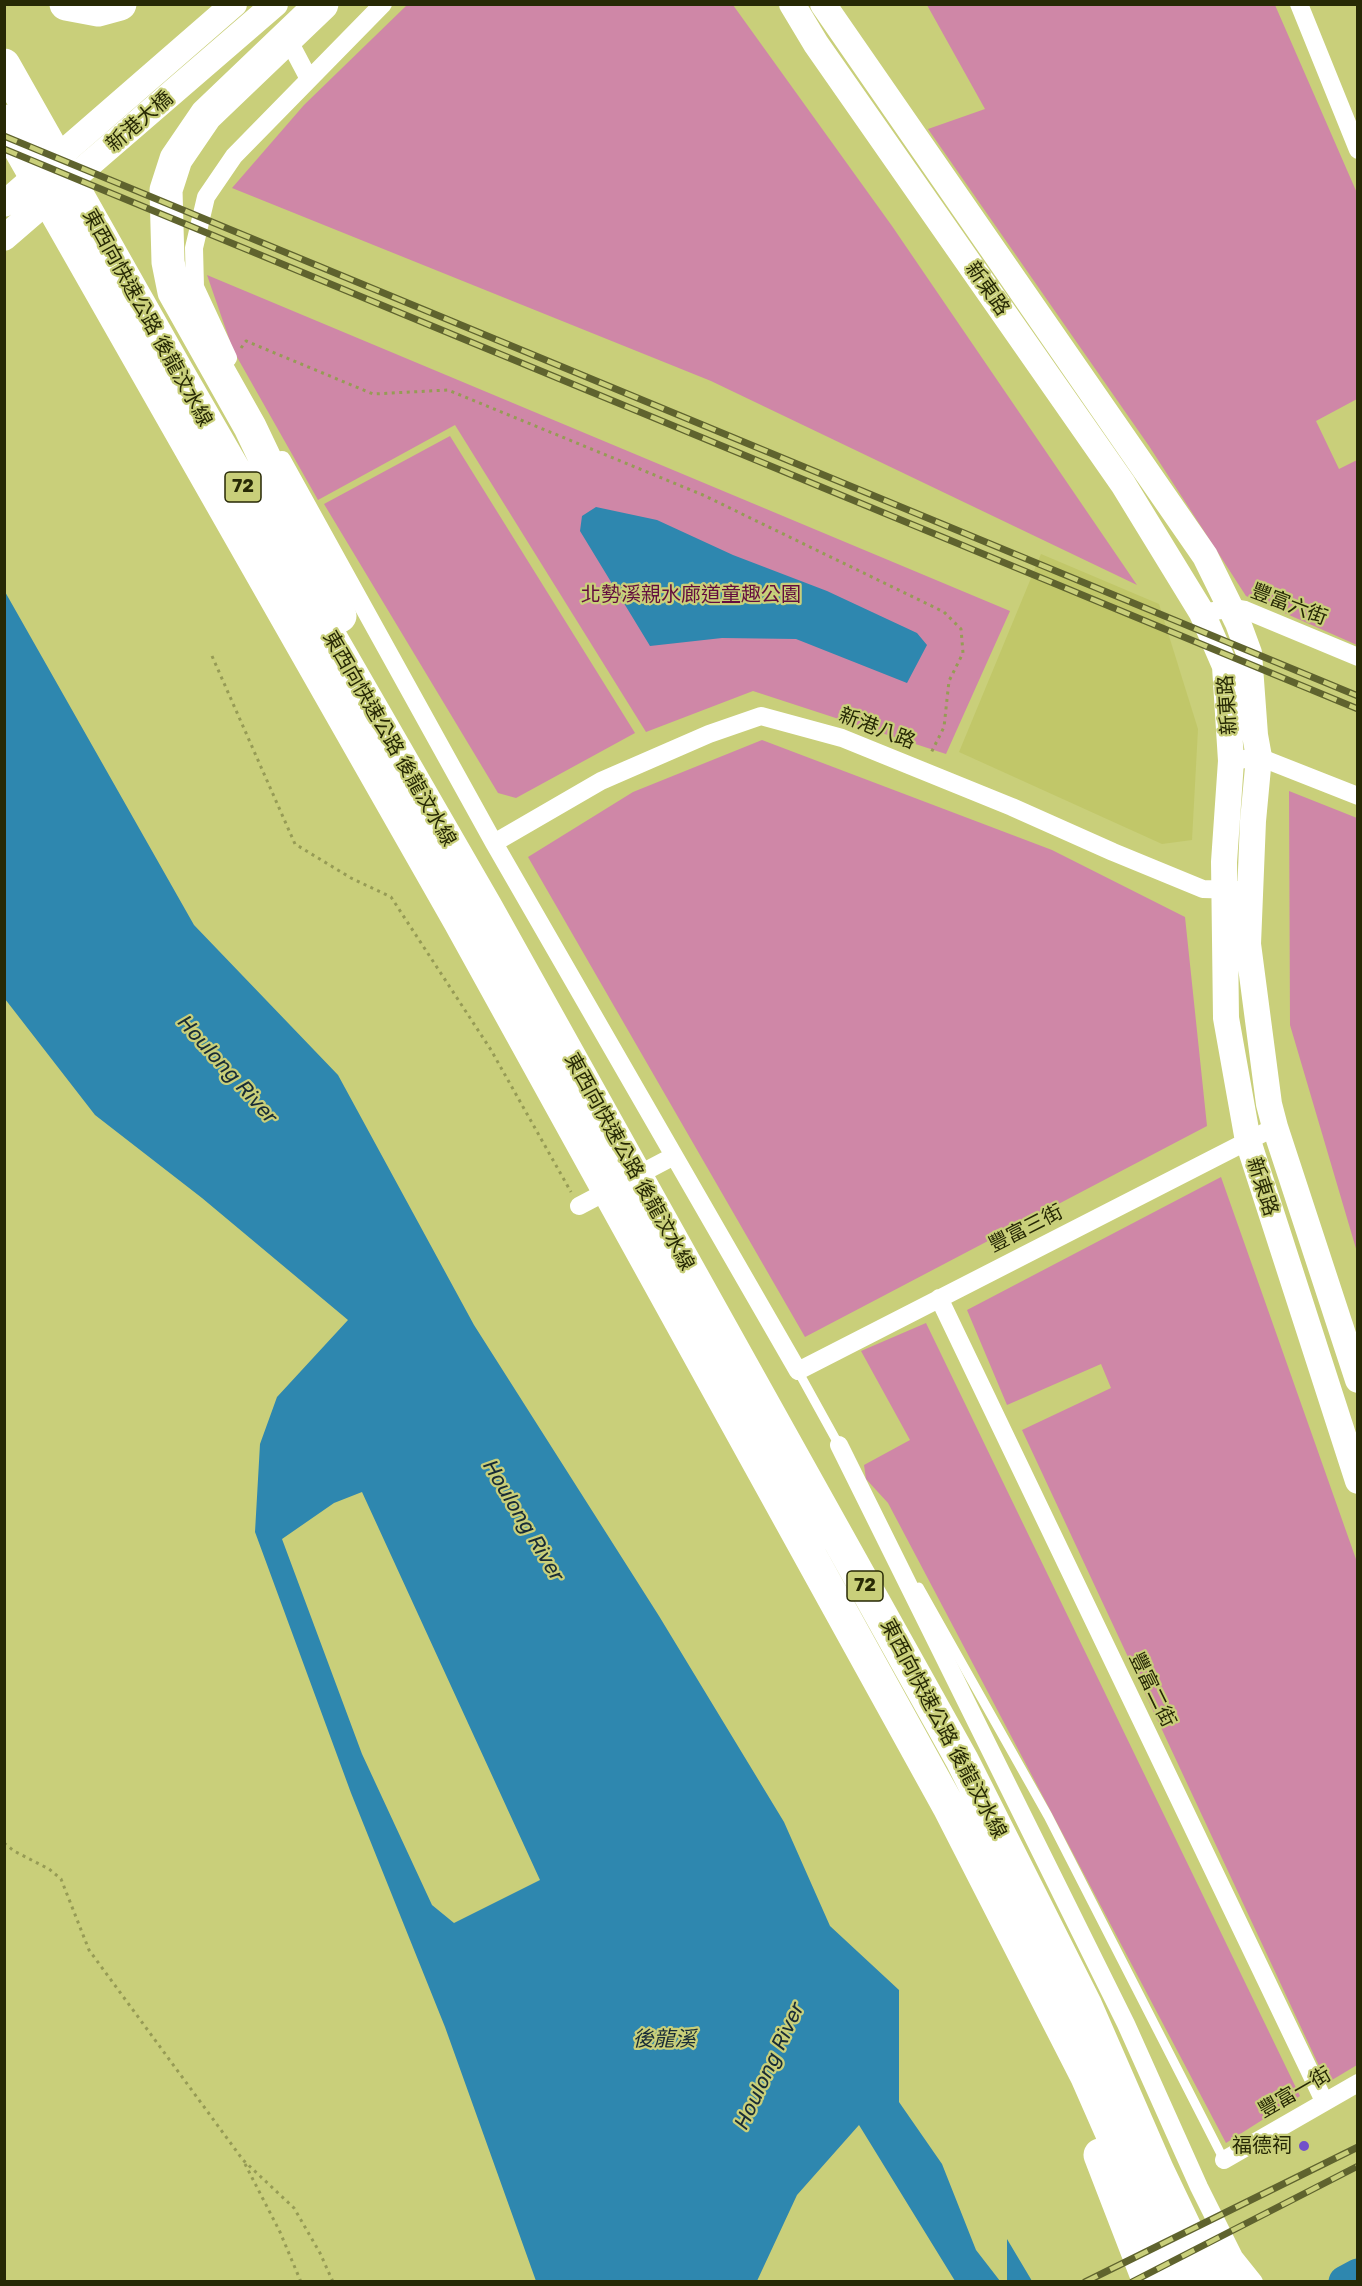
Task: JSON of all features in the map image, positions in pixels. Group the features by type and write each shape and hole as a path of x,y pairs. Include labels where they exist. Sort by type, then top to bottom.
{"highway":[{"path":"66,4 98,10 120,4"},
{"path":"322,4 206,115 176,159 166,190 168,262 174,292 250,427 452,850"},
{"name":"東西向快速公路 後龍汶水線","path":"4,65 452,850 473,913 949,1807 1087,2077 1177,2282"},
{"name":"東西向快速公路 後龍汶水線","path":"4,121 473,913 962,1760 1086,2006 1157,2169 1211,2282"},
{"path":"962,1760 1047,1881 1137,2072 1175,2166 1235,2269"},
{"path":"949,1807 997,1932 1080,2105 1149,2282"}],"main road":[{"name":"新港大橋","path":"4,204 234,4"},
{"name":"新港大橋","path":"4,238 275,4"},
{"name":"新東路","path":"830,6 1205,555 1233,608 1249,653 1255,735 1259,757 1253,820 1248,944 1269,1104 1358,1380"},
{"name":"新東路","path":"797,12 823,54 1124,484 1202,613 1225,666 1231,761 1224,890 1226,1018 1248,1141 1358,1481"}],"street":[{"path":"382,4 234,156 206,197 194,248 195,287 241,386 494,843 798,1371"},
{"path":"1299,4 1358,150"},
{"path":"797,12 830,6"},
{"path":"290,43 309,79"},
{"name":"豐富六街","path":"1202,613 1233,608 1245,610 1358,657"},
{"name":"新港八路","path":"494,843 602,781 709,734 761,716 843,738 1203,889 1250,891"},
{"path":"1231,761 1259,757 1358,796"},
{"name":"豐富三街","path":"798,1371 1275,1127"},
{"path":"579,1206 674,1156"},
{"name":"豐富二街","path":"939,1298 1324,2101"},
{"path":"839,1445 1121,2013 1235,2269 1254,2282"},
{"name":"豐富一街","path":"1224,2160 1358,2083"}],"lane":[{"path":"798,1371 1047,1816 1224,2160"}],"path":[{"path":"240,349 246,341 373,394 448,390 703,495 944,612 961,629 963,653 949,681 945,727 930,755"},
{"path":"212,656 295,844 351,878 391,897 490,1050 579,1206"},
{"path":"4,1843 14,1851 49,1869 61,1879 89,1950 243,2160 280,2232 301,2282"},
{"path":"243,2160 294,2208 320,2253 333,2282"}],"shaded area":[{"path":"1041,554 1159,604 1198,729 1192,840 1162,844 959,752"}],"green space":[{"path":"407,5 733,5 892,226 1137,585 711,381 232,188 304,105"},
{"path":"927,5 1275,5 1357,193 1357,399 1316,421 1339,469 1357,460 1357,645 1246,596 1149,446 928,129 985,109"},
{"name":"北勢溪親水廊道童趣公園","path":"207,275 1010,611 946,754 753,691 646,732 455,425 318,500 233,350"},
{"path":"450,436 635,733 516,798 498,793 324,504"},
{"path":"762,740 1052,850 1185,917 1207,1126 805,1337 528,857 633,792"},
{"path":"1289,791 1357,818 1357,1252 1290,1025"},
{"path":"1221,1177 1357,1562 1357,2065 1327,2083 1022,1430 1111,1388 1101,1364 1007,1405 967,1310"},
{"path":"926,1323 1300,2096 1226,2143 888,1503 866,1479 864,1465 910,1440 861,1351"}],"water":[{"path":"596,507 657,520 733,555 827,591 917,633 927,645 907,683 796,639 722,638 650,646 580,531 582,516"},
{"name":"後龍溪","path":"4,590 194,925 338,1075 474,1325 659,1616 784,1822 830,1926 899,1990 899,2102 942,2164 976,2250 1000,2281 955,2281 859,2125 797,2195 757,2281 536,2281 445,2027 351,1793 255,1532 260,1444 277,1397 348,1320 202,1198 95,1115 5,999","holes":["362,1492 540,1880 454,1923 432,1905 362,1754 282,1539 334,1503"]},
{"path":"1007,2239 1032,2281 1007,2281"}],"waterway":[{"path":"1345,2282 1358,2275"}],"railway":[{"path":"4,136 1358,696"},
{"path":"4,149 1358,709"},
{"path":"1085,2282 1358,2147"},
{"path":"1132,2282 1358,2166"}],"place":[{"name":"福德祠","path":"1304,2146"}],"water label":[{"name":"Houlong River","path":"227,1070"},
{"name":"Houlong River","path":"523,1521"},
{"name":"Houlong River","path":"770,2066"}]}
